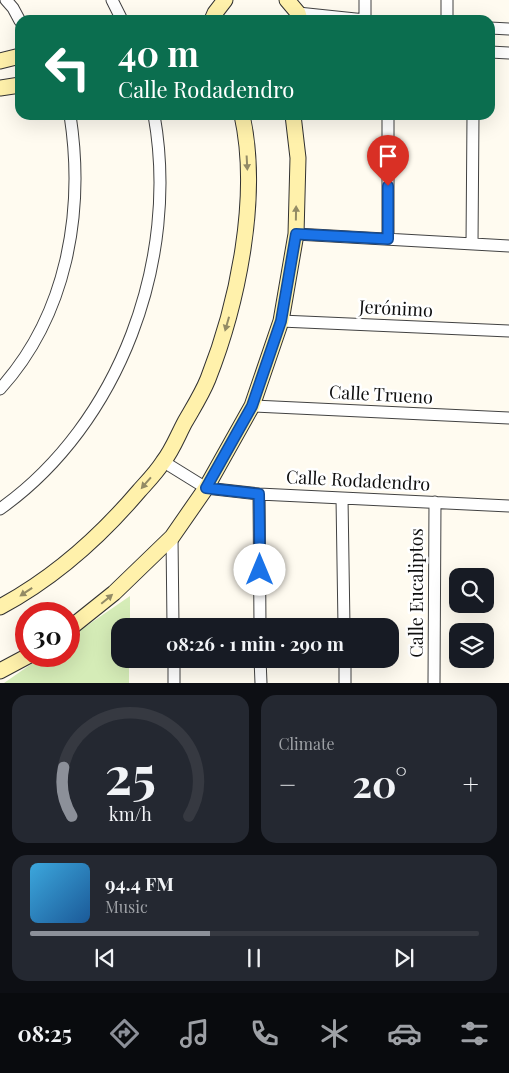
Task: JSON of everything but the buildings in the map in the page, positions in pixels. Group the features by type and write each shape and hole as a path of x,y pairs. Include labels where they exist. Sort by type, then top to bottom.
{"street":[{"path":"6,0 17,15"},
{"path":"112,0 120,15"},
{"path":"212,11 225,0"},
{"path":"287,0 298,15"},
{"path":"365,0 365,15"},
{"path":"447,0 447,15"},
{"path":"495,28 509,29"},
{"path":"495,52 509,53"},
{"path":"0,61 15,57"},
{"path":"0,88 15,86"},
{"path":"0,389 32,347 58,291 69,253 75,212 75,163 71,120"},
{"path":"0,509 43,473 67,447 90,416 118,367 138,318 150,272 158,228 160,174 159,140 155,120"},
{"path":"0,607 23,595 70,561 112,522 164,462 207,381 227,325 238,280 246,225 248,178 243,120"},
{"path":"80,621 114,593 172,537 206,488 252,406 281,321 296,234 298,158 294,120"},
{"path":"388,120 388,239"},
{"path":"472,244 473,120"},
{"path":"296,234 509,246"},
{"name":"Jerónimo","path":"281,321 509,331"},
{"name":"Calle Trueno","path":"252,406 509,418"},
{"path":"164,462 206,488"},
{"name":"Calle Rodadendro","path":"206,488 259,494 509,506"},
{"path":"259,494 260,618"},
{"path":"342,498 344,618"},
{"name":"Calle Eucaliptos","path":"434,683 435,502"},
{"path":"172,537 174,618"},
{"path":"0,672 15,663"},
{"path":"174,668 174,683"},
{"path":"260,668 261,683"},
{"path":"345,668 345,683"}],"green space":[{"path":"130,596 130,618 111,618 111,668 129,668 129,683 4,683 27,667 80,667 80,630"}],"route":[{"path":"260,570 259,494 206,488 252,406 281,321 296,234 388,239 388,186"}]}
